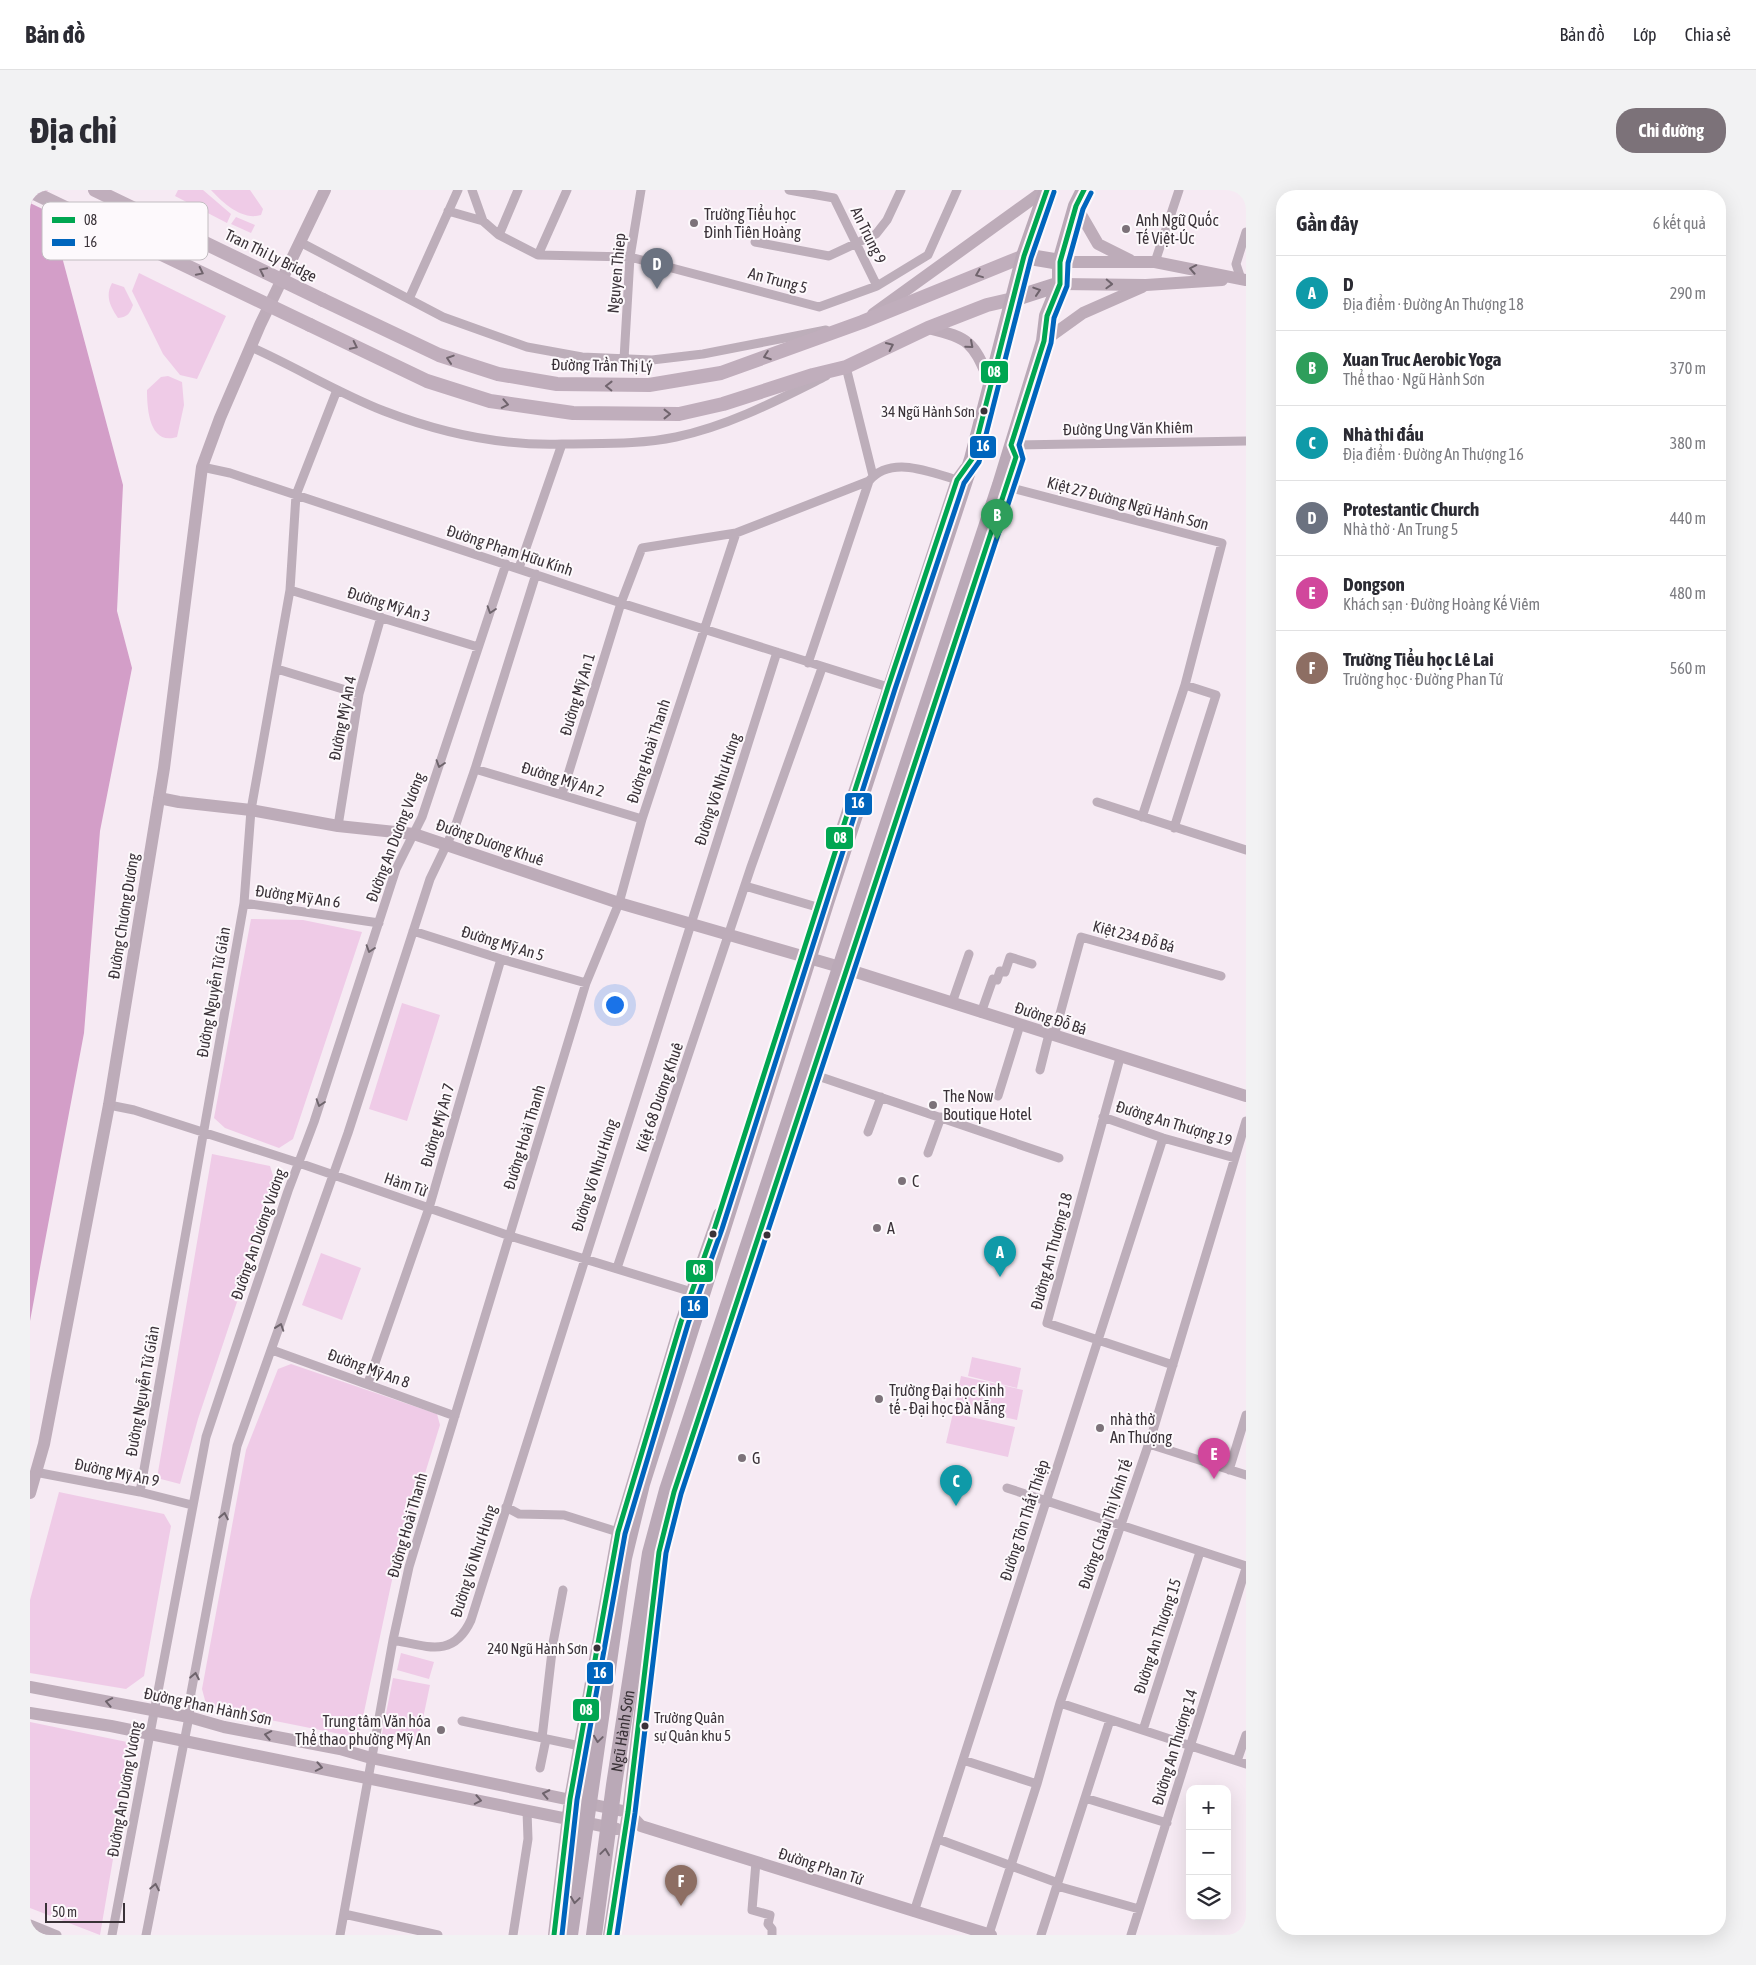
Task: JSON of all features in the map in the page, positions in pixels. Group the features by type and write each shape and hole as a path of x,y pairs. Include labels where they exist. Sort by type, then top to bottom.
{"highway":[{"path":"570,1935 623,1566 642,1484 696,1294 972,459 1024,256 1046,190"},
{"path":"1013,299 1060,284 1060,262 1076,206 1084,190"},
{"path":"1024,256 1060,262"},
{"name":"Ngũ Hành Sơn","path":"594,1935 608,1828 650,1553 667,1490 733,1306 810,1073 832,992 843,968 1003,486 1011,445 1044,340 1047,316 1060,284"}],"main road":[{"name":"Tran Thi Ly Bridge","path":"96,190 121,202"},
{"name":"Đường Chương Dương","path":"30,1493 44,1444 109,1105 159,798 202,467 220,418 251,347 325,190"},
{"path":"862,322 1046,190"},
{"path":"30,191 53,202"},
{"path":"1076,206 1098,244 1135,262"},
{"name":"Tran Thi Ly Bridge","path":"208,244 323,300"},
{"name":"Đường Trần Thị Lý","path":"323,300 439,355 498,374 557,384 588,386 649,385 721,373 862,322 1024,256"},
{"path":"174,260 427,381 490,401 573,414 679,414 722,404 813,375 846,367 928,328 987,305 1013,299"},
{"path":"1060,262 1155,262 1243,280"},
{"path":"1060,284 1146,285 1243,280"},
{"path":"1044,340 1083,313 1146,285"},
{"path":"928,328 958,336 976,351 992,386"},
{"path":"806,958 817,907 888,687 957,480 972,459"},
{"name":"Đường Dương Khuê","path":"159,798 251,810 338,826 414,834 619,904 843,968"},
{"name":"Đường Đỗ Bá","path":"843,968 1120,1058 1246,1096"},
{"name":"Ngũ Hành Sơn","path":"810,1073 843,968"},
{"path":"554,1935 570,1799 618,1532 696,1294"},
{"name":"Ngũ Hành Sơn","path":"609,1935 628,1812 659,1552 674,1492 733,1306"},
{"name":"Đường Phan Hành Sơn","path":"30,1687 189,1717 224,1727 340,1749 371,1758 628,1812"},
{"path":"30,1713 111,1726 335,1770 367,1779 608,1828 625,1830 641,1826 628,1812"},
{"name":"Đường Phan Tứ","path":"641,1826 990,1935"}],"street":[{"path":"410,299 458,190"},
{"path":"472,190 483,222"},
{"path":"499,234 518,190"},
{"path":"448,211 483,222 499,234 538,255 567,190"},
{"name":"Nguyen Thiep","path":"624,359 630,257 641,190"},
{"path":"789,190 836,194"},
{"path":"755,242 830,256 872,238 881,229 901,190"},
{"name":"An Trung 5","path":"538,255 630,257 819,307 877,286 928,255 957,190"},
{"path":"1155,262 1179,190"},
{"name":"An Trung 9","path":"836,194 856,244 877,286"},
{"path":"1243,280 1236,264 1246,232"},
{"path":"300,242 452,321 527,347 582,357 652,360 704,354 862,322"},
{"path":"251,347 386,412 451,432 502,442 544,446 562,444 603,445 677,437 748,414 846,367 871,479 808,662"},
{"name":"Đường Nguyễn Tử Giản","path":"140,1492 244,903 251,810 290,590 296,495 337,390"},
{"name":"Đường Ung Văn Khiêm","path":"1011,445 1246,441"},
{"path":"520,568 562,444"},
{"name":"Đường Phạm Hữu Kính","path":"202,467 230,473 621,603 822,668 888,687"},
{"path":"736,533 871,479 883,470 913,467 957,480"},
{"name":"Kiệt 27 Đường Ngũ Hành Sơn","path":"1003,486 1222,543 1185,685"},
{"name":"Đường Mỹ An 1","path":"562,794 621,603 642,548 736,533"},
{"name":"Đường Hoài Thanh","path":"367,1779 393,1640 409,1567 586,982 619,904 642,819 736,533"},
{"name":"Đường An Dương Vương","path":"112,1935 206,1437 396,868 422,817 506,564"},
{"path":"146,1935 185,1741 191,1693 237,1446 333,1175 430,879 447,844 475,769 536,574"},
{"name":"Đường Mỹ An 3","path":"290,590 478,647"},
{"name":"Đường Mỹ An 4","path":"338,826 359,694 381,617"},
{"name":"Đường Võ Như Hưng","path":"393,1640 438,1647 458,1641 471,1620 689,925 777,652"},
{"path":"729,936 822,668"},
{"path":"277,669 359,694"},
{"path":"1142,817 1185,685 1216,695 1174,828"},
{"name":"Đường Mỹ An 2","path":"475,769 642,819"},
{"path":"1097,802 1246,850"},
{"path":"745,886 817,907"},
{"name":"Đường Mỹ An 6","path":"244,903 379,923"},
{"name":"Đường Mỹ An 5","path":"413,931 501,959 586,982"},
{"name":"Kiệt 68 Dương Khuê","path":"618,1268 729,936"},
{"name":"Kiệt 234 Đỗ Bá","path":"1051,1035 1081,937 1221,976"},
{"path":"952,1003 969,954"},
{"path":"981,1012 993,979 997,980 1000,971 1005,972 1010,957 1032,964"},
{"name":"Đường Mỹ An 7","path":"368,1383 429,1208 501,959"},
{"path":"998,1096 1020,1025"},
{"path":"1040,1070 1051,1035"},
{"name":"Đường An Thượng 18","path":"1120,1058 1047,1323 1174,1365"},
{"path":"810,1073 1060,1158"},
{"path":"868,1132 881,1097"},
{"name":"Hàm Tử","path":"109,1105 134,1110 299,1163 510,1236 618,1268 696,1294"},
{"name":"Đường An Thượng 19","path":"1103,1116 1163,1138 1235,1158"},
{"path":"928,1153 941,1117"},
{"name":"Đường Châu Thị Vĩnh Tế","path":"990,1935 1060,1703 1149,1444 1174,1365 1246,1121"},
{"name":"Đường Tôn Thất Thiệp","path":"914,1912 1163,1138"},
{"name":"Đường Mỹ An 8","path":"272,1350 368,1383 454,1416"},
{"path":"1229,1470 1246,1415"},
{"path":"1149,1444 1246,1475"},
{"name":"Đường Mỹ An 9","path":"35,1472 140,1492 192,1505"},
{"path":"1007,1488 1246,1567"},
{"path":"506,1507 518,1514 564,1515 618,1532"},
{"name":"Đường An Thượng 15","path":"1143,1730 1200,1552"},
{"name":"Đường An Thượng 14","path":"1131,1935 1246,1567"},
{"path":"540,1768 553,1643 563,1590"},
{"path":"1060,1703 1242,1763 1246,1735"},
{"path":"1041,1935 1110,1720"},
{"path":"462,1721 580,1746"},
{"path":"963,1760 1037,1784"},
{"path":"340,1935 367,1779"},
{"path":"1085,1798 1167,1823"},
{"path":"513,1935 528,1839 527,1811"},
{"path":"938,1839 1057,1884 1139,1909"},
{"path":"756,1862 752,1910 770,1915 768,1924 772,1929 772,1935"},
{"path":"344,1914 438,1935"},
{"path":"30,1924 57,1935"}],"shaded area":[{"path":"30,190 48,190 50,202 42,202 42,260 63,260 123,485 117,611 132,668 100,831 84,1033 30,1321"},
{"path":"178,190 203,190 231,214 227,223 208,213 208,202 187,202 175,196"},
{"path":"211,190 250,190 263,209 261,215 254,216 240,213 227,205"},
{"path":"236,217 255,225 251,233 231,224"},
{"path":"139,273 226,316 197,379 180,375 163,354 132,291"},
{"path":"112,283 124,287 133,305 130,312 124,317 118,318 111,305 109,292"},
{"path":"168,376 182,382 184,405 177,437 168,438 160,436 155,431 149,415 147,390 161,377"},
{"path":"251,919 303,920 362,932 293,1139 279,1148 225,1128 214,1118"},
{"path":"402,1003 440,1015 407,1121 369,1109"},
{"path":"212,1154 270,1166 276,1185 198,1419 180,1484 157,1478"},
{"path":"321,1253 361,1268 342,1320 302,1305"},
{"path":"972,1357 1021,1368 1017,1388 968,1376"},
{"path":"291,1364 437,1414 440,1425 392,1580 360,1731 350,1736 225,1711 206,1704 202,1689 246,1450 278,1369"},
{"path":"961,1376 1023,1390 1017,1420 955,1406"},
{"path":"953,1413 1015,1427 1008,1457 946,1443"},
{"path":"59,1492 164,1514 171,1526 144,1676 126,1689 30,1673 30,1600"},
{"path":"401,1653 434,1662 429,1679 397,1670"},
{"path":"393,1678 430,1685 417,1747 381,1739"},
{"path":"30,1722 127,1742 131,1754 100,1935 30,1908"}],"pier":[{"path":"30,190 51,190 53,202 42,202 42,209 30,203"}],"transit line":[{"name":"08","path":"554,1935 570,1799 618,1532 681,1322 715,1227 888,687 957,480 972,459 1024,256 1047,190"},
{"name":"08","path":"609,1935 628,1812 659,1552 674,1492 1016,457 1011,445 1044,341 1047,316 1060,284 1060,262 1076,206 1084,190"},
{"name":"16","path":"562,1935 577,1800 625,1534 688,1324 722,1229 895,689 964,483 979,462 1031,258 1054,192"},
{"name":"16","path":"617,1935 635,1813 666,1553 681,1494 1023,459 1019,445 1051,343 1054,318 1067,286 1068,263 1083,209 1091,193"}],"place":[{"name":"Trường Tiểu học Đinh Tiên Hoàng","path":"694,223"},
{"name":"Anh Ngữ Quốc Tế Việt-Úc","path":"1126,229"},
{"name":"Protestantic Church","path":"657,289"},
{"name":"34 Ngũ Hành Sơn","path":"984,411"},
{"name":"Xuan Truc Aerobic Yoga","path":"997,540"},
{"name":"The Now Boutique Hotel","path":"933,1105"},
{"name":"C","path":"902,1181"},
{"name":"A","path":"877,1228"},
{"name":"D","path":"1000,1277"},
{"name":"Trường Đại học Kinh tế - Đại học Đà Nẵng","path":"879,1399"},
{"name":"nhà thờ An Thượng","path":"1100,1428"},
{"name":"G","path":"742,1458"},
{"name":"Dongson","path":"1214,1479"},
{"name":"Nhà thi đấu","path":"956,1506"},
{"name":"240 Ngũ Hành Sơn","path":"597,1648"},
{"name":"Trường Quân sự Quân khu 5","path":"645,1726"},
{"name":"Trung tâm Văn hóa Thể thao phường Mỹ An","path":"441,1730"},
{"name":"Trường Tiểu học Lê Lai","path":"681,1906"}]}
